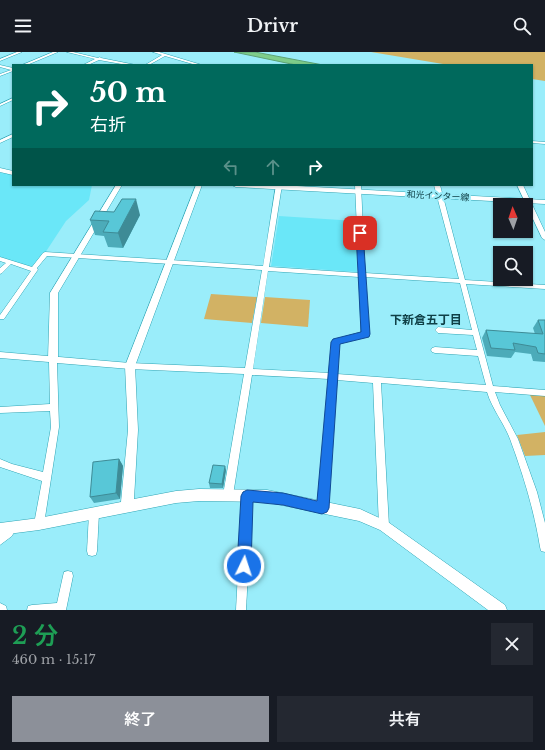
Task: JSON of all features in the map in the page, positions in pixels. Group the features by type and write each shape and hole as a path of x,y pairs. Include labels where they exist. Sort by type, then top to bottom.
{"main road":[{"path":"0,170 12,173"},
{"name":"和光インター線","path":"279,186 358,188 440,196 493,199"},
{"name":"和光インター線","path":"533,201 545,202"}],"street":[{"path":"0,60 20,52"},
{"path":"26,64 56,52"},
{"path":"69,52 128,64"},
{"path":"155,52 196,64"},
{"path":"149,64 165,55"},
{"path":"87,64 100,58"},
{"path":"0,66 12,69"},
{"path":"0,75 12,69"},
{"path":"1,104 12,99"},
{"path":"1,104 12,106"},
{"path":"0,142 12,136"},
{"path":"533,142 545,142"},
{"path":"39,524 55,427 52,359 54,293 119,186"},
{"path":"127,507 133,430 130,366 200,186"},
{"path":"228,496 279,186"},
{"path":"437,186 490,389 497,410 514,438 541,521 545,547"},
{"path":"520,186 526,198"},
{"path":"322,508 336,342 365,334 358,188"},
{"path":"533,213 545,238"},
{"path":"1,317 45,254 545,287"},
{"path":"0,259 34,268"},
{"path":"0,272 10,262"},
{"path":"438,330 475,333"},
{"path":"435,350 480,354"},
{"path":"0,355 130,366 333,377 545,393"},
{"path":"377,380 384,526"},
{"path":"0,410 54,407"},
{"path":"0,463 20,470 36,473 46,478"},
{"path":"241,610 247,496"},
{"path":"5,528 39,524 176,497 247,496 283,499 360,515 384,526 500,610"},
{"path":"92,551 94,514"},
{"path":"0,540 9,533 5,528"},
{"path":"32,610 61,609 68,576"}],"shaded area":[{"path":"234,52 255,52 318,64 291,64"},
{"path":"371,52 545,52 545,81 533,79 533,64 443,64"},
{"path":"0,173 12,174 12,186 92,186 89,200 66,221 45,253 31,267 0,257"},
{"path":"279,216 356,221 357,272 271,266"},
{"path":"211,294 257,297 252,323 204,319"},
{"path":"265,297 310,300 308,327 261,323"},
{"path":"530,395 545,395 545,426"},
{"path":"545,432 545,455 525,456 517,435"}],"building":[{"path":"122,199 136,199 118,233 103,232 109,221 90,220 95,211 114,212"},
{"path":"538,320 545,320 545,354 538,353 536,347 513,343 515,350 491,348 486,330 543,334"},
{"path":"119,459 116,493 90,497 93,462"},
{"path":"213,465 225,466 222,484 209,483"}],"district":[{"name":"下新倉五丁目","path":"426,320"}],"route":[{"path":"244,566 247,496 267,496 322,508 336,342 365,334 360,233"}]}
